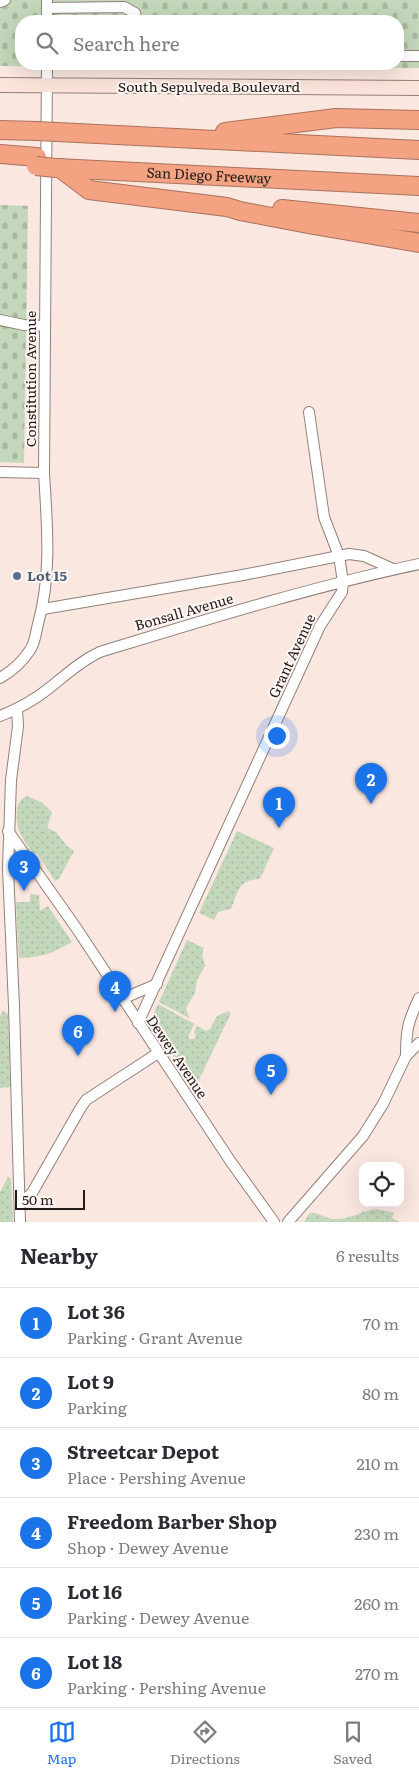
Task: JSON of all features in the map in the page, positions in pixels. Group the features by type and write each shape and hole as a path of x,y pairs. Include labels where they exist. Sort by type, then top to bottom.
{"highway":[{"path":"179,138 336,118 419,120"},
{"path":"0,130 419,150"},
{"path":"0,154 37,162"},
{"name":"San Diego Freeway","path":"0,165 37,162 419,186"},
{"path":"57,164 419,176"},
{"path":"57,164 89,190 227,207 308,224 419,243"},
{"path":"227,207 240,205 419,223"}],"main road":[{"name":"South Sepulveda Boulevard","path":"0,85 419,88"}],"street":[{"path":"0,2 5,0"},
{"path":"47,4 124,7 136,15"},
{"path":"404,56 419,56"},
{"name":"Constitution Avenue","path":"0,678 8,674 22,661 32,648 47,579 48,556 44,473 47,70"},
{"path":"0,320 24,325 45,326"},
{"path":"309,412 324,516 338,556 343,582"},
{"path":"0,472 44,473"},
{"name":"Bonsall Avenue","path":"42,609 243,575 349,554 364,556 393,569"},
{"name":"Bonsall Avenue","path":"0,716 17,710 48,689 88,657 100,652 297,594 419,564"},
{"name":"Grant Avenue","path":"138,1023 320,626 342,592 343,582"},
{"path":"17,710 8,831 8,869 21,1200 20,1222"},
{"name":"Dewey Avenue","path":"8,831 77,929 234,1168 274,1222"},
{"path":"122,999 157,984"},
{"path":"406,1056 406,1031 419,998"},
{"path":"288,1222 363,1136 383,1104 406,1056 419,1043"},
{"path":"21,1200 32,1193 86,1100 158,1053"}],"green space":[{"path":"0,0 419,0 419,68 404,68 404,15 15,15 15,66 0,66"},
{"path":"0,205 28,206 24,463 0,462"},
{"path":"27,796 41,802 52,812 47,828 56,832 67,846 74,851 59,879 55,881 38,854 35,853 34,855 19,831 17,821 18,806 23,798"},
{"path":"237,831 274,848 260,879 247,881 243,884 231,909 218,912 214,920 199,913"},
{"path":"30,894 39,895 40,911 48,906 72,942 47,954 19,958 16,902 30,902"},
{"path":"187,940 204,948 202,954 205,966 197,980 195,993 186,1008 189,1018 159,1002"},
{"path":"158,1004 194,1024 188,1038 190,1039 195,1038 194,1032 197,1026 206,1031 210,1029 217,1016 228,1011 231,1013 195,1088 154,1026 153,1015"},
{"path":"3,1011 8,1014 10,1087 0,1088 0,1016"},
{"path":"8,1177 11,1179 13,1222 0,1222 0,1192"},
{"path":"377,1209 394,1213 392,1218 400,1222 304,1222 310,1213 337,1219"}],"place":[{"name":"Lot 15","path":"17,576"},
{"name":"Lot 9","path":"371,804"},
{"name":"Lot 36","path":"279,828"},
{"name":"Streetcar Depot","path":"24,891"},
{"name":"Freedom Barber Shop","path":"115,1012"},
{"name":"Lot 18","path":"78,1056"},
{"name":"Lot 16","path":"271,1095"}]}
